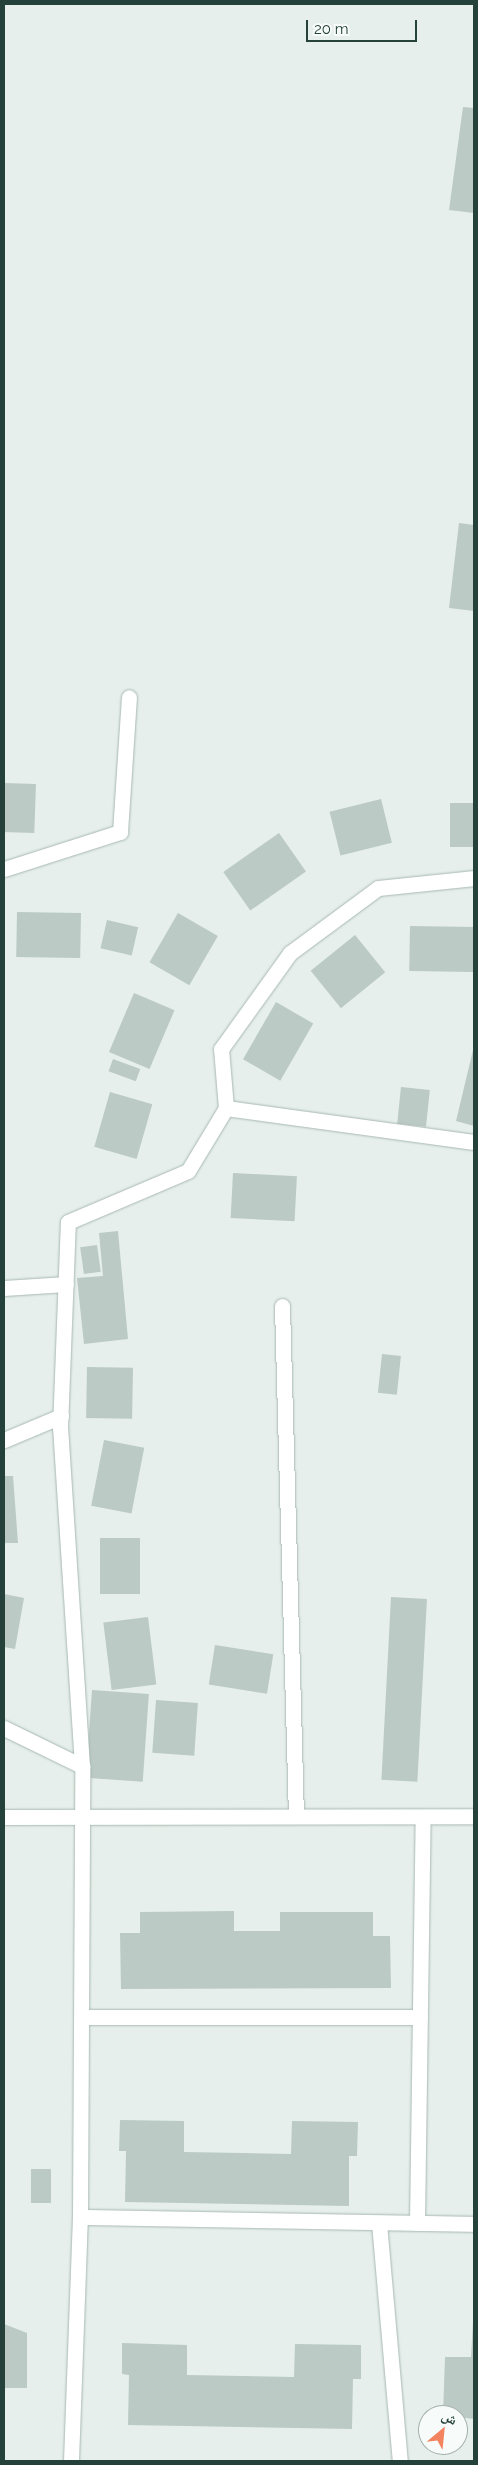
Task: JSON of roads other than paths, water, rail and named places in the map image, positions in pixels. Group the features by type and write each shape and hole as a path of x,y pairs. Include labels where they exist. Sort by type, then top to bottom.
{"street":[{"path":"4,869 120,832 129,697"},
{"path":"71,2461 80,2217 83,2017 82,1766 61,1416 68,1222 188,1171 226,1108 221,1049 290,954 378,888 474,878"},
{"path":"226,1108 474,1142"},
{"path":"4,1288 66,1284"},
{"path":"282,1306 296,1816"},
{"path":"4,1440 61,1416"},
{"path":"4,1728 82,1766"},
{"path":"417,2223 423,1816"},
{"path":"4,1817 474,1816"},
{"path":"83,2017 420,2017"},
{"path":"80,2217 474,2224"},
{"path":"380,2223 400,2461"}]}
